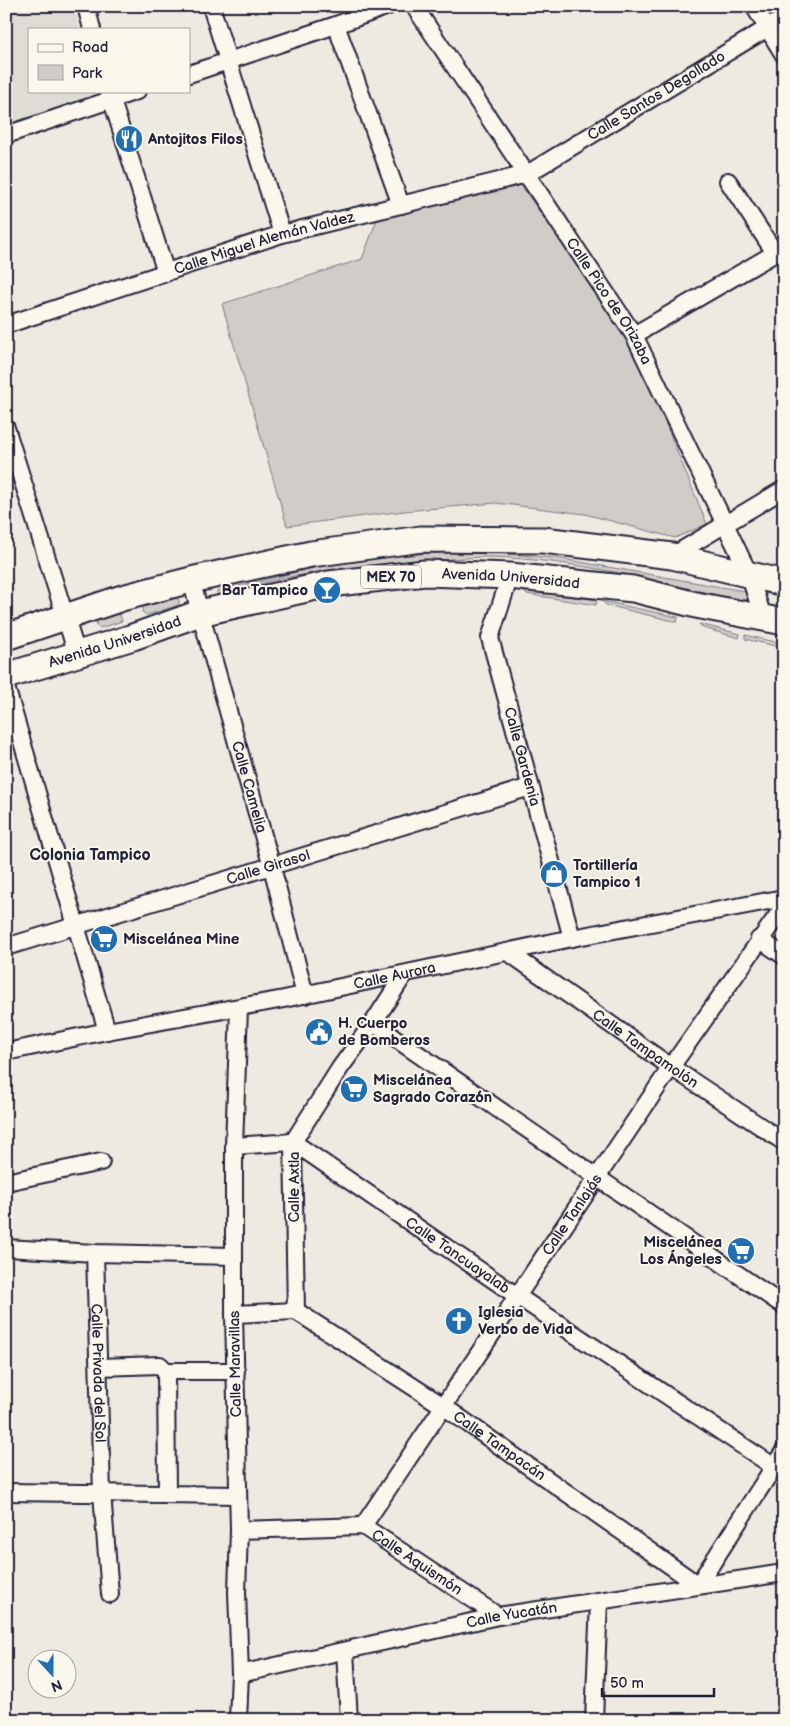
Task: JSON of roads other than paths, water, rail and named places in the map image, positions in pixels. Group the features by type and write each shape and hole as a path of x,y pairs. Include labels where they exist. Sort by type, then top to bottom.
{"main road":[{"name":"MEX 70","path":"6,637 122,598 191,580 311,554 420,539 543,540 672,556 784,583"},
{"name":"Avenida Universidad","path":"6,676 200,614 329,584 425,573 510,576 633,589 696,605 774,619"}],"street":[{"path":"86,6 92,28"},
{"path":"211,6 282,234"},
{"path":"190,74 388,6"},
{"name":"Calle Pico de Orizaba","path":"414,6 634,335 724,525 774,619"},
{"path":"754,6 784,55"},
{"name":"Calle Santos Degollado","path":"527,174 784,18"},
{"path":"336,25 400,205"},
{"path":"6,134 110,95 130,92"},
{"path":"110,95 166,273"},
{"name":"Calle Miguel Alemán Valdez","path":"6,325 282,234 527,174"},
{"path":"634,335 779,250 728,181"},
{"path":"6,428 77,654"},
{"path":"672,556 784,489"},
{"name":"Calle Gardenia","path":"510,576 490,638 572,938"},
{"name":"Calle Camelia","path":"191,580 272,867 305,994"},
{"path":"6,687 107,1031"},
{"name":"Calle Girasol","path":"6,947 530,787"},
{"name":"Calle Aurora","path":"6,1052 107,1031 239,1008 404,975 572,938 784,898"},
{"name":"Calle Tanlajás","path":"363,1526 672,1067 759,939 784,906"},
{"path":"759,939 784,956"},
{"name":"Calle Tampamolón","path":"508,952 672,1067 784,1142"},
{"name":"Calle Axtla","path":"296,1311 293,1142 340,1068 373,1023 404,975"},
{"name":"Calle Maravillas","path":"238,1720 240,1674 239,1530 234,1314 234,1146 239,1008"},
{"path":"373,1023 784,1306"},
{"path":"234,1146 293,1142"},
{"name":"Calle Tancuayalab","path":"293,1142 517,1296 773,1466"},
{"path":"6,1182 101,1162"},
{"path":"6,1248 96,1253 234,1256"},
{"name":"Calle Privada del Sol","path":"96,1253 102,1493 110,1594"},
{"path":"234,1314 296,1311"},
{"name":"Calle Tampacán","path":"296,1311 444,1406 698,1585"},
{"path":"99,1367 160,1365 166,1372 167,1493"},
{"path":"166,1372 236,1371"},
{"path":"698,1585 784,1451"},
{"path":"6,1492 238,1495"},
{"name":"Calle Aquismón","path":"239,1530 363,1526 498,1616"},
{"name":"Calle Yucatán","path":"240,1674 498,1616 784,1573"},
{"path":"594,1720 599,1601"},
{"path":"345,1651 349,1720"}],"place":[{"name":"Antojitos Filos","path":"129,139"},
{"name":"Bar Tampico","path":"327,590"},
{"name":"Tortillería Tampico 1","path":"554,874"},
{"name":"Miscelánea Mine","path":"104,939"},
{"name":"H. Cuerpo de Bomberos","path":"319,1032"},
{"name":"Miscelánea Sagrado Corazón","path":"354,1089"},
{"name":"Miscelánea Los Ángeles","path":"741,1251"},
{"name":"Iglesia Verbo de Vida","path":"459,1321"}],"district":[{"name":"Colonia Tampico","path":"90,854"}]}
